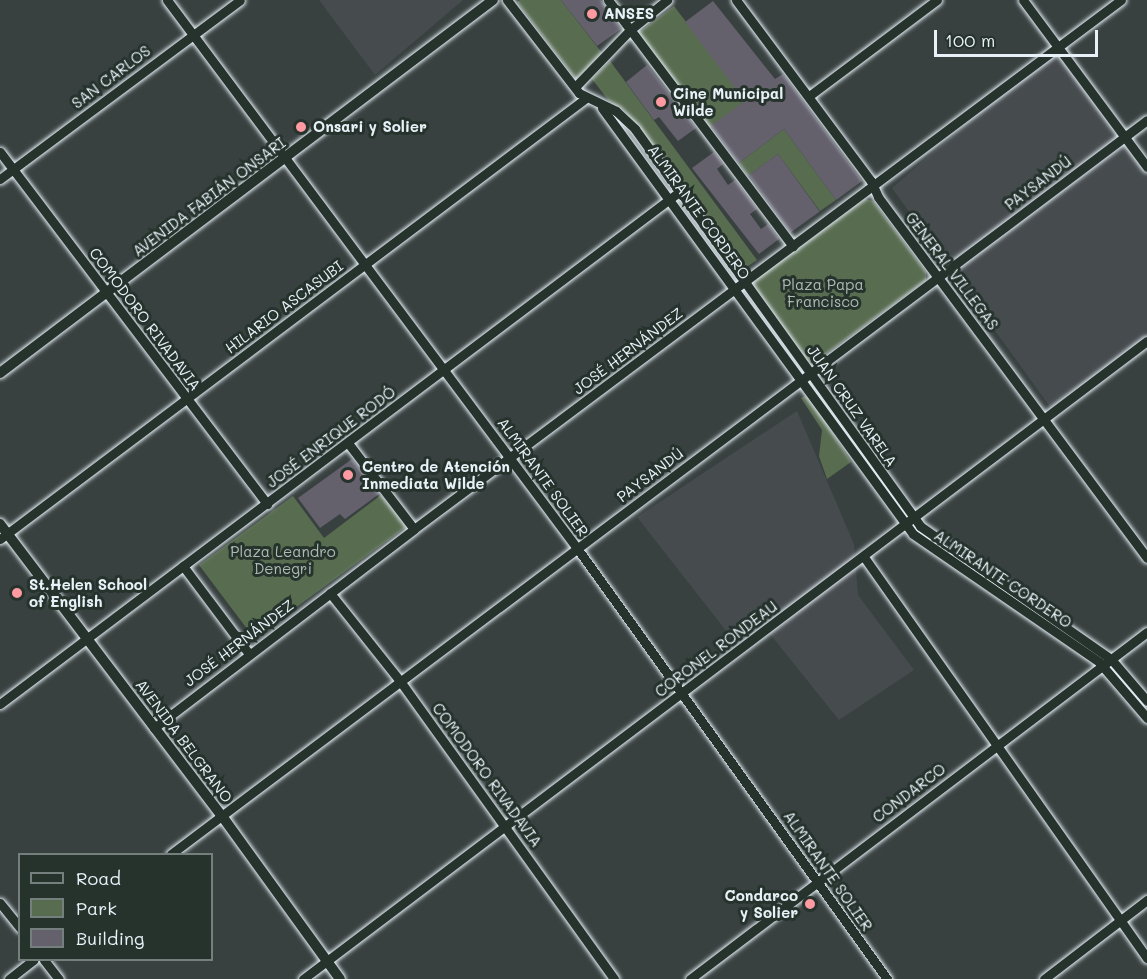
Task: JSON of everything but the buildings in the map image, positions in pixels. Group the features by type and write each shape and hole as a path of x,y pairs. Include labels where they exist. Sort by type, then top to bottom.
{"street":[{"name":"ALMIRANTE SOLIER","path":"167,0 683,692 886,979"},
{"name":"SAN CARLOS","path":"0,179 240,0"},
{"name":"AVENIDA FABIÁN ONSARI","path":"0,373 493,0"},
{"path":"507,0 575,87 630,30 667,0"},
{"path":"608,0 793,246"},
{"name":"GENERAL VILLEGAS","path":"736,0 874,186 878,197 1147,558"},
{"path":"809,96 937,0"},
{"path":"1023,0 1147,167"},
{"name":"JOSÉ HERNÁNDEZ","path":"154,728 414,529 1121,0"},
{"name":"JUAN CRUZ VARELA","path":"575,87 586,98 616,111 628,121 811,373 910,522"},
{"name":"HILARIO ASCASUBI","path":"2,532 186,399 586,98"},
{"name":"ALMIRANTE CORDERO","path":"598,104 617,124 802,380 910,522 920,541 1107,662 1147,718"},
{"name":"PAYSANDÚ","path":"174,853 1147,120"},
{"name":"COMODORO RIVADAVIA","path":"0,152 267,504"},
{"name":"JOSÉ ENRIQUE RODÓ","path":"0,704 679,192"},
{"name":"CORONEL RONDEAU","path":"303,979 505,824 864,557 1147,341"},
{"path":"348,443 414,529"},
{"name":"AVENIDA BELGRANO","path":"2,532 86,637 222,816 340,979"},
{"path":"864,557 1147,958"},
{"path":"183,566 249,654"},
{"name":"COMODORO RIVADAVIA","path":"330,593 400,681 505,824 614,979"},
{"name":"CONDARCO","path":"690,979 1147,632"},
{"path":"1107,662 1147,702"},
{"path":"1044,979 1147,900"},
{"path":"0,903 18,926"},
{"path":"9,979 32,961"},
{"path":"45,961 59,979"}],"shaded area":[{"path":"319,0 463,0 375,75"},
{"path":"1063,40 1147,171 1147,343 1053,411 892,188"},
{"path":"797,411 854,544 858,595 914,670 839,720 762,624 738,646 637,517"}],"green space":[{"path":"520,0 561,0 602,53 576,79 517,2"},
{"path":"674,6 746,101 706,131 635,35"},
{"path":"610,61 757,260 745,268 624,110 609,101 592,79"},
{"path":"784,129 836,200 820,211 778,154 748,176 739,163"},
{"name":"Plaza Papa Francisco","path":"865,199 873,201 926,272 926,280 815,362 807,361 750,284"},
{"path":"810,397 851,462 827,479 819,456 822,430 801,398"},
{"name":"Plaza Leandro Denegri","path":"381,495 406,527 254,638 199,565 293,496 324,538"}],"place":[{"name":"ANSES","path":"592,14"},
{"name":"Cine Municipal Wilde","path":"661,102"},
{"name":"Onsari y Solier","path":"301,127"},
{"name":"Centro de Atención Inmediata Wilde","path":"348,475"},
{"name":"St.Helen School of English","path":"17,593"},
{"name":"Condarco y Solier","path":"810,904"}]}
